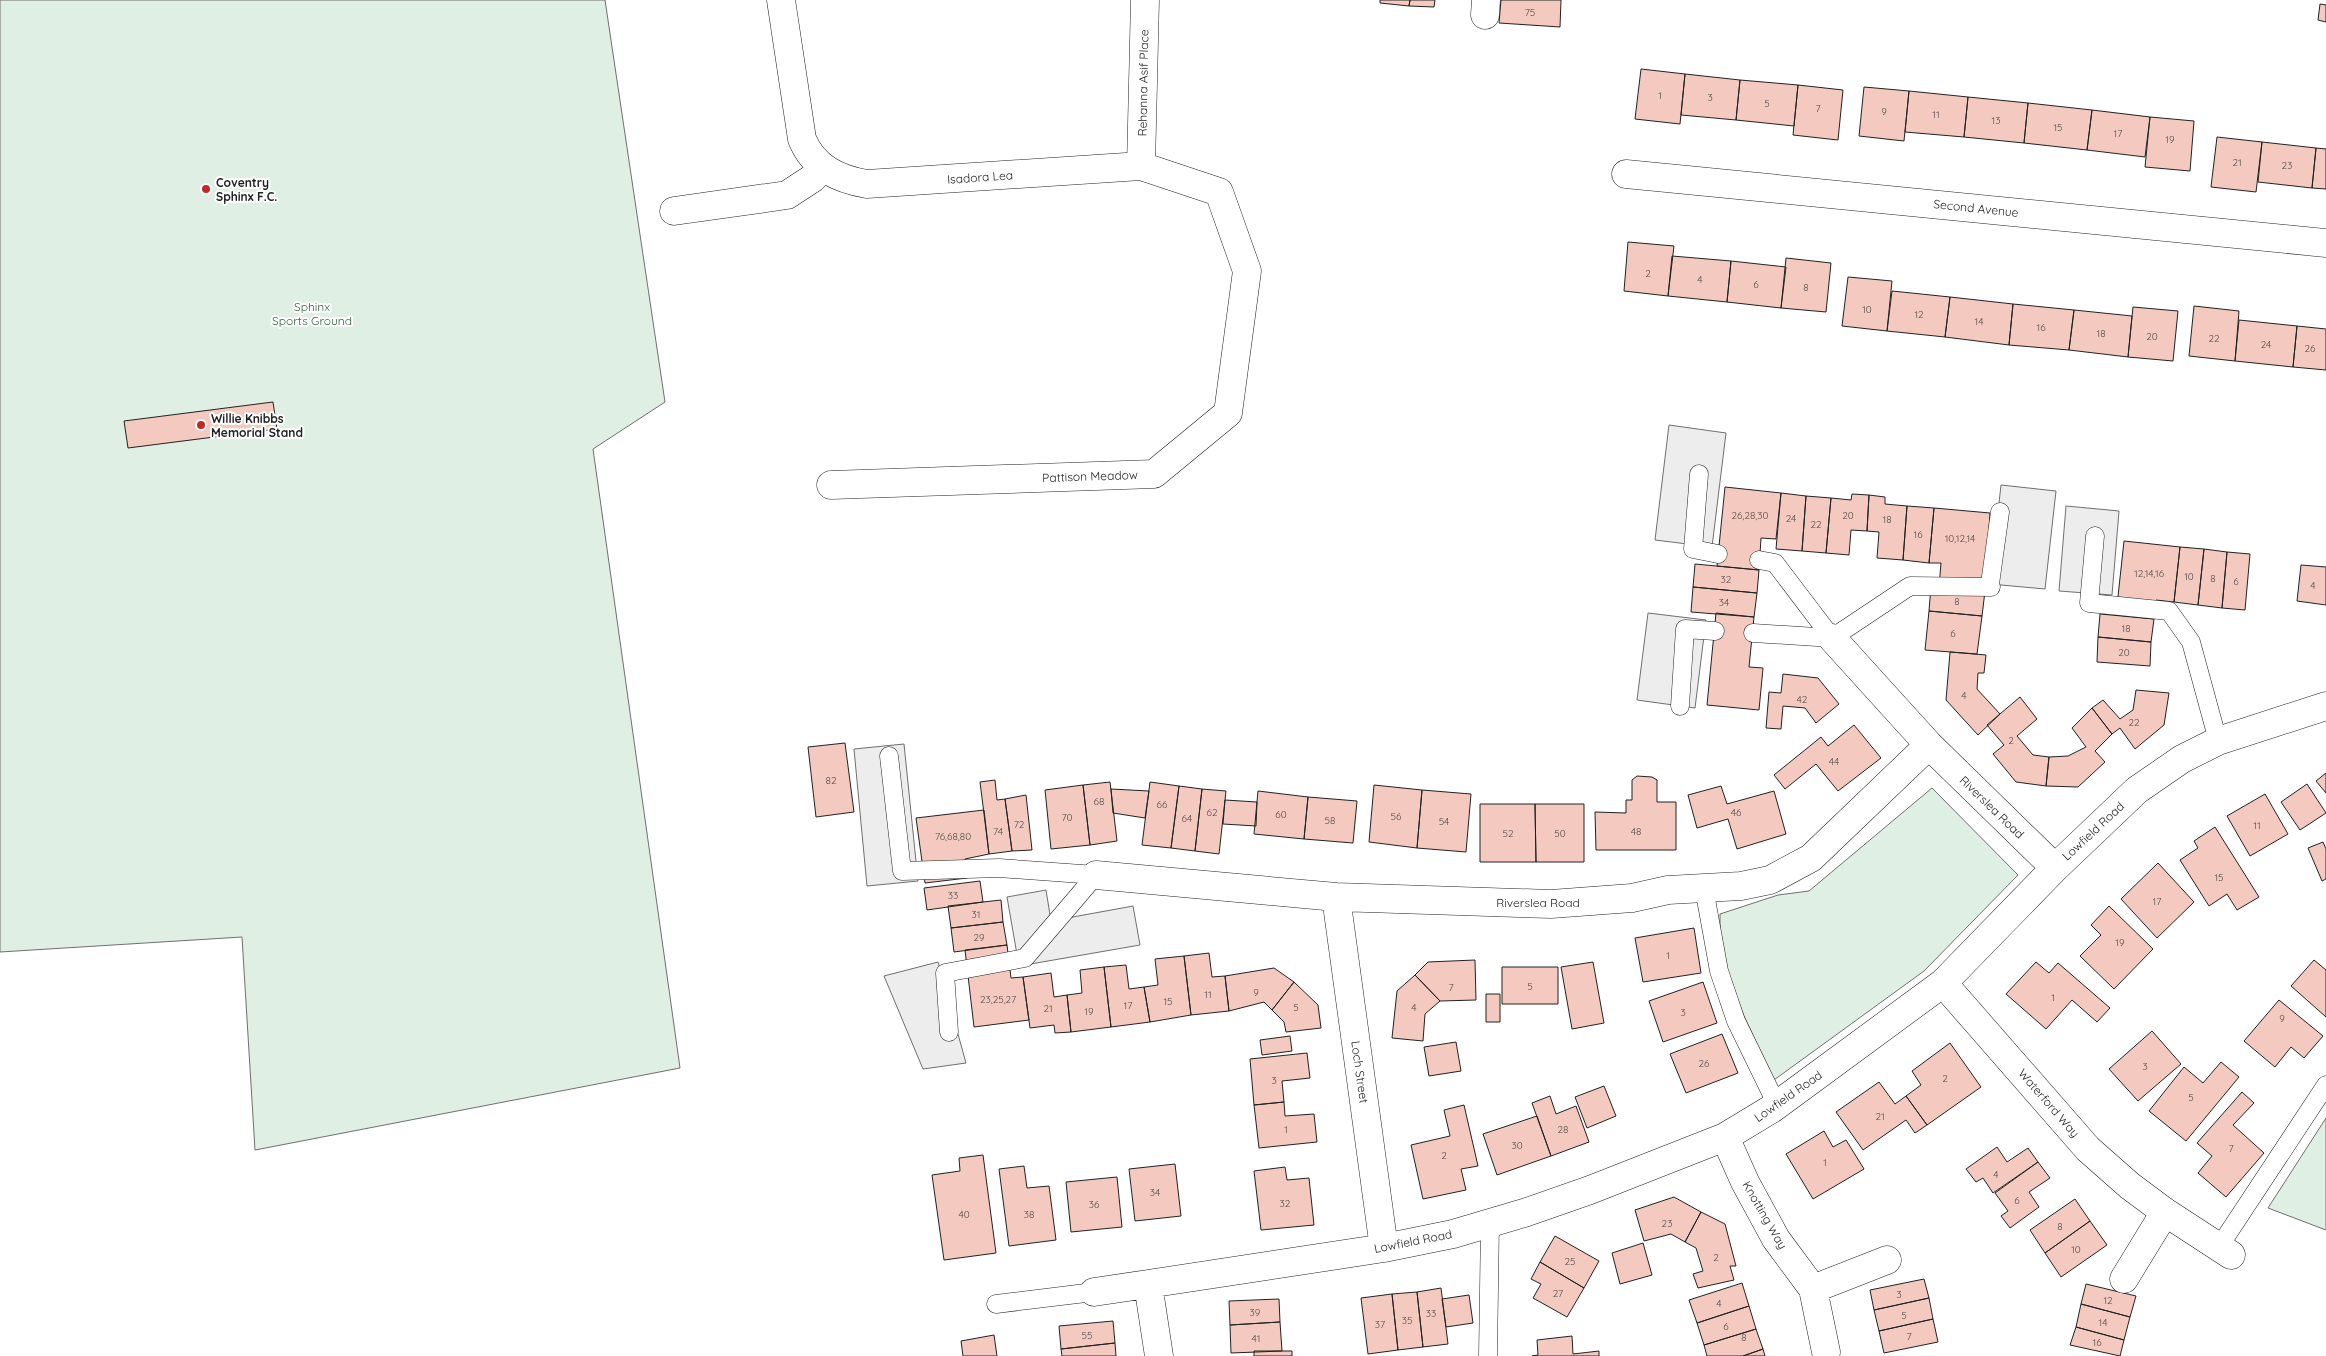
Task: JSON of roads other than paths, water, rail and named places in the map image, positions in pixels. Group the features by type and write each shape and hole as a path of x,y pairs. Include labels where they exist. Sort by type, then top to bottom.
{"street":[{"name":"Isadora Lea","path":"781,0 802,139 806,150 835,176 867,184 1141,166"},
{"name":"Rehanna Asif Place","path":"1141,166 1145,0"},
{"name":"Pattison Meadow","path":"831,485 1154,474 1228,413 1247,271 1219,192 1141,166"},
{"path":"674,211 787,194 814,178 823,167"},
{"name":"Second Avenue","path":"1626,174 2326,243"},
{"name":"Riverslea Road","path":"1832,638 1929,745 2055,868"},
{"name":"Lowfield Road","path":"1094,1292 1384,1248 1454,1234 1590,1190 1725,1137 1777,1105 1943,983 2055,868 2137,790 2182,759 2218,741 2326,706"},
{"name":"Riverslea Road","path":"1096,874 1336,897 1551,904 1632,898 1668,890 1741,886 1770,880 1811,858 1929,745"},
{"name":"Loch Street","path":"1336,897 1384,1248"},
{"name":"Waterford Way","path":"1943,983 2088,1149 2130,1186 2165,1212 2225,1251"},
{"name":"Knotting Way","path":"1725,1137 1745,1182 1776,1239 1813,1289 1826,1352"},
{"path":"2124,1279 2165,1212"},
{"path":"1813,1289 1886,1260"},
{"path":"1148,1284 1159,1356"}],"lane":[{"path":"1699,474 1693,549 1718,554"},
{"path":"1753,633 1832,638 1910,586 1991,588 2000,512"},
{"path":"2096,536 2089,603 2169,612 2191,642 2218,741"},
{"path":"1759,560 1775,563 1832,638"},
{"path":"1680,706 1685,629 1714,631"},
{"path":"889,756 902,871 999,868 1096,874"},
{"path":"949,1032 945,973 1025,958 1096,874"},
{"path":"1704,888 1719,971 1736,1021 1777,1105"},
{"path":"2225,1251 2326,1085"},
{"path":"1488,1356 1490,1223"},
{"path":"996,1304 1094,1292"}],"place":[{"name":"Coventry Sphinx F.C.","path":"206,189"},
{"name":"Willie Knibbs Memorial Stand","path":"201,425"}],"park label":[{"name":"Sphinx Sports Ground","path":"312,313"}]}
